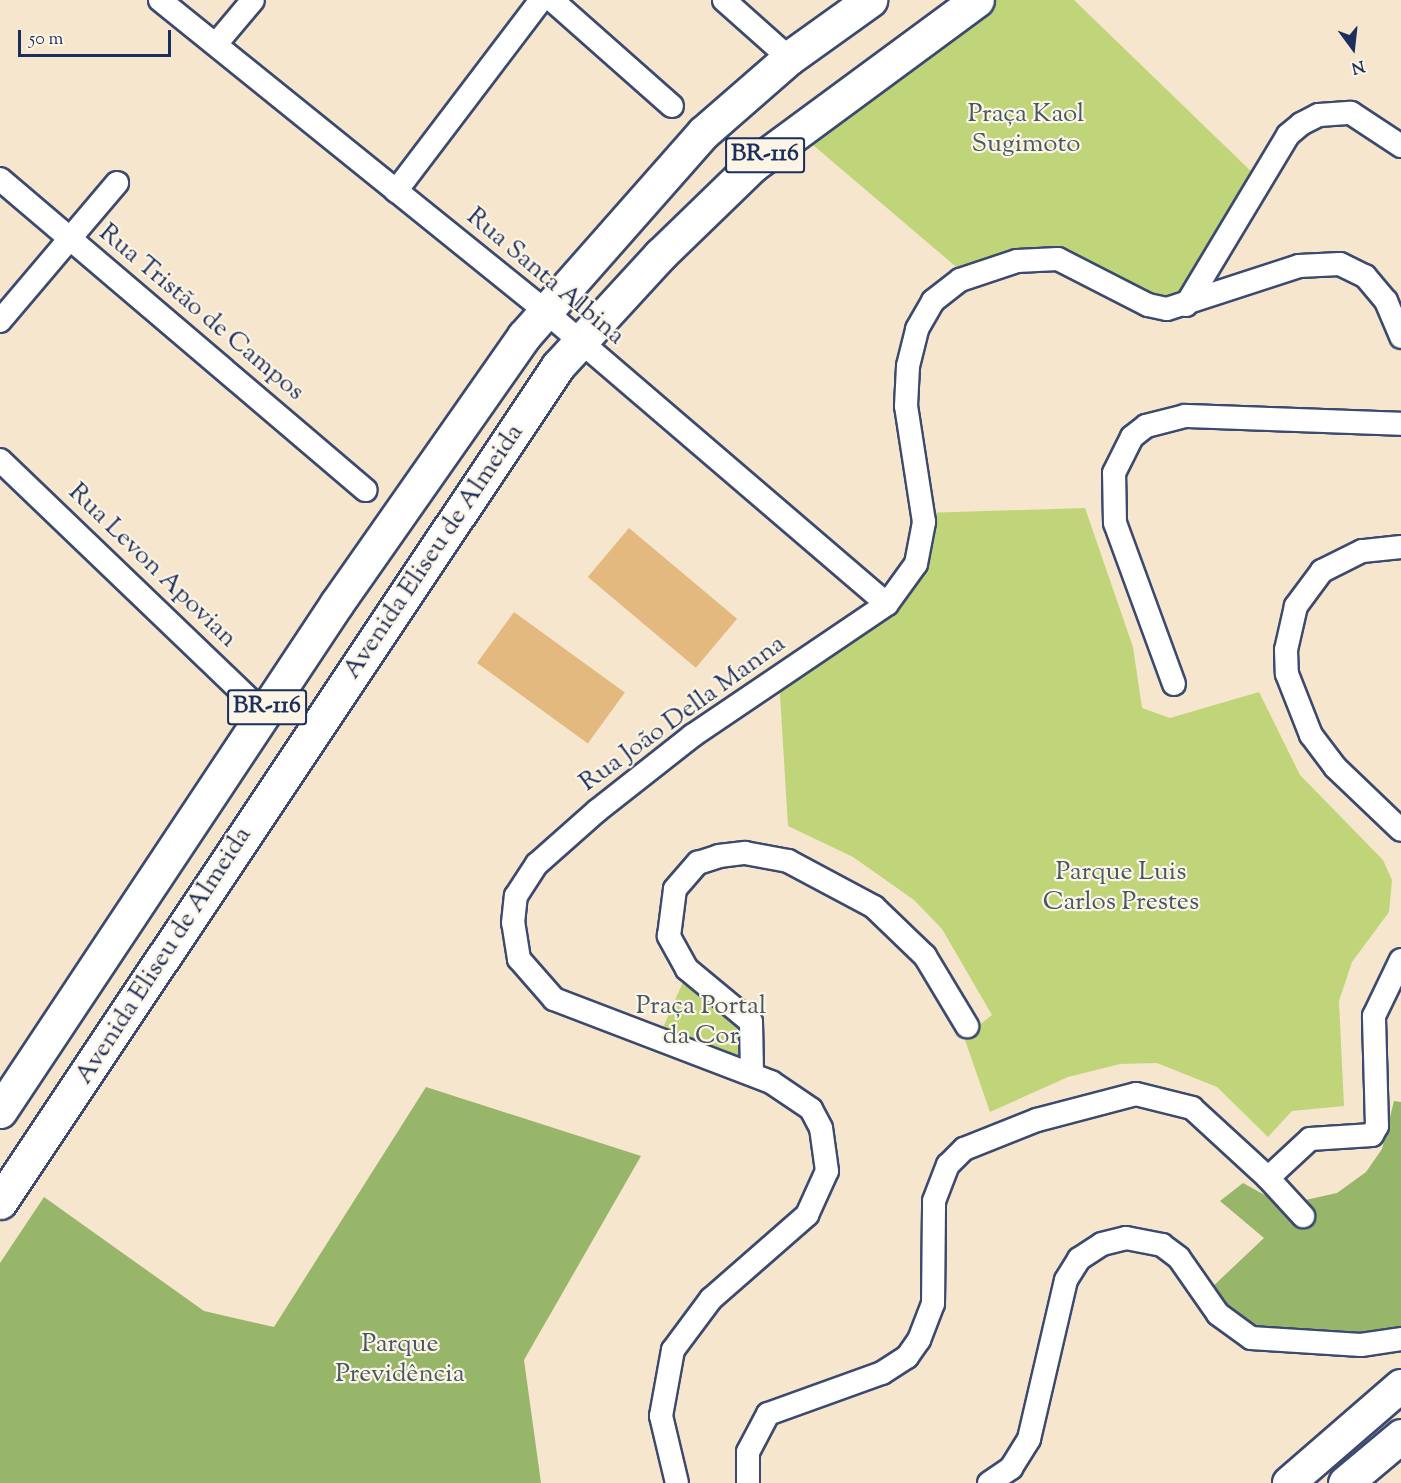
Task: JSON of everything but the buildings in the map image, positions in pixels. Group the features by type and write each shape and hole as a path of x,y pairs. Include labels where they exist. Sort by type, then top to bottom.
{"main road":[{"name":"Avenida Eliseu de Almeida","path":"0,1111 396,516 545,311 666,169 789,58 870,0"},
{"name":"Avenida Eliseu de Almeida","path":"0,1202 558,366 582,343 660,255 753,165 977,0"},
{"path":"1289,1483 1401,1386"},
{"path":"1345,1483 1401,1436"}],"street":[{"name":"Rua Santa Albina","path":"160,0 545,311 887,604"},
{"path":"216,44 253,0"},
{"path":"396,191 541,0"},
{"path":"552,0 672,106"},
{"path":"724,0 789,58"},
{"path":"1186,305 1288,135 1300,124 1319,115 1351,113 1401,146"},
{"name":"Rua Tristão de Campos","path":"0,179 366,490"},
{"path":"0,321 117,183"},
{"name":"Rua João Della Manna","path":"677,1483 661,1416 673,1350 711,1299 807,1215 827,1171 825,1143 811,1109 752,1074 554,999 519,959 513,923 516,896 537,864 598,810 692,736 887,604 916,564 923,544 906,406 917,329 933,301 988,268 1040,259 1058,259 1148,305 1186,305 1299,266 1340,264 1365,276 1386,301 1401,337"},
{"path":"1174,684 1115,524 1114,473 1132,437 1146,426 1185,416 1401,424"},
{"name":"Rua Levon Apovian","path":"0,460 264,713"},
{"path":"1401,547 1362,551 1322,571 1296,606 1286,650 1287,674 1311,735 1335,767 1401,830"},
{"path":"752,1074 751,1023 687,969 669,936 675,889 698,863 719,856 745,854 788,861 874,907 925,956 967,1026"},
{"path":"1268,1178 1310,1138 1366,1136 1376,1131 1374,1016 1401,960"},
{"path":"748,1483 748,1452 768,1414 882,1373 907,1356 919,1340 933,1304 934,1201 948,1165 964,1149 1118,1096 1153,1094 1198,1113 1268,1178 1303,1216"},
{"path":"990,1483 1011,1468 1029,1439 1066,1280 1079,1259 1102,1244 1126,1238 1162,1245 1179,1258 1218,1314 1251,1338 1361,1345 1401,1339"}],"green space":[{"name":"Praça Kaol Sugimoto","path":"994,0 1074,0 1258,178 1185,300 1152,297 1049,251 961,271 806,139"},
{"name":"Parque Luis Carlos Prestes","path":"1085,508 1133,647 1142,708 1170,718 1259,692 1300,775 1383,860 1392,880 1389,912 1352,962 1339,1001 1344,1106 1292,1111 1268,1137 1217,1087 1157,1063 1120,1064 1068,1077 990,1112 964,1037 992,1015 942,929 914,900 853,857 788,826 779,679 892,597 923,513"},
{"name":"Praça Portal da Cor","path":"687,973 743,1014 746,1071 658,1039"},
{"name":"Parque Previdência","path":"426,1087 641,1156 524,1360 541,1483 0,1483 0,1263 44,1197 204,1311 274,1327"},
{"path":"1394,1101 1401,1102 1401,1329 1287,1337 1251,1332 1209,1290 1264,1238 1220,1201 1243,1183 1283,1205 1337,1193 1366,1172 1382,1149"}]}
